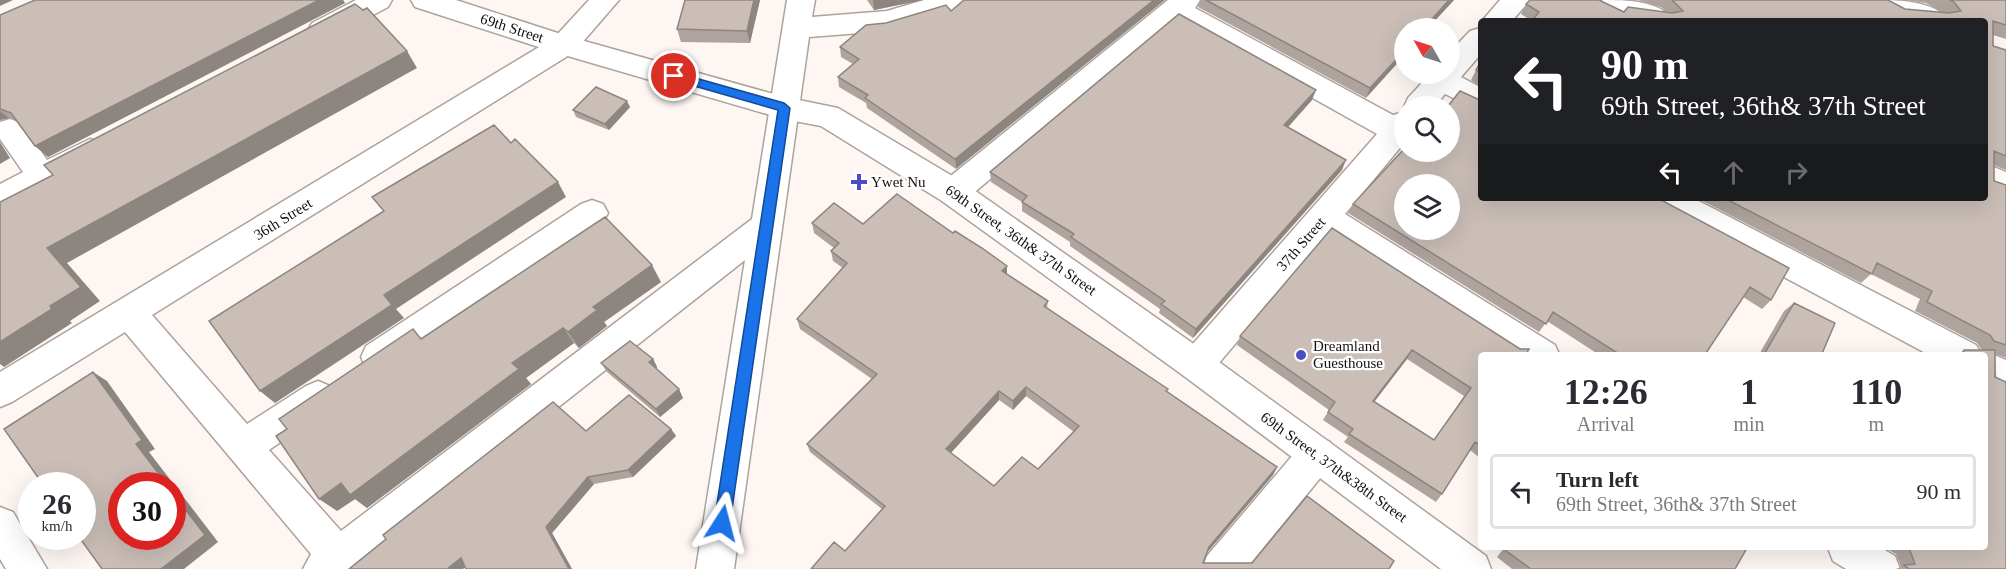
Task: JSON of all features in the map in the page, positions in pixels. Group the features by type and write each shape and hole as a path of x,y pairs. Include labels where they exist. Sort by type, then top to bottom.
{"street":[{"path":"294,44 378,0"},
{"name":"69th Street","path":"425,0 564,45"},
{"name":"36th Street","path":"0,391 129,314 564,45 605,0"},
{"path":"715,569 801,0"},
{"path":"797,28 887,21 956,0"},
{"path":"1499,18 1516,0"},
{"path":"1616,0 1654,18"},
{"path":"1887,0 1928,18"},
{"path":"953,192 1180,5 1394,123"},
{"path":"1460,59 1478,40"},
{"name":"69th Street, 36th& 37th Street","path":"564,45 784,108 828,116 953,192 1196,364"},
{"path":"1427,96 1437,84"},
{"path":"1458,84 1478,99"},
{"path":"10,130 42,176"},
{"name":"37th Street","path":"1196,364 1394,135"},
{"path":"0,199 116,138"},
{"path":"1988,177 2006,186"},
{"path":"1671,201 1956,352"},
{"path":"245,446 592,213"},
{"path":"1324,217 1537,352"},
{"path":"129,314 245,446 330,563 768,225"},
{"name":"69th Street, 37th&38th Street","path":"1196,364 1472,569"},
{"path":"1988,368 2006,378"},
{"path":"1221,569 1317,454"},
{"path":"0,525 28,569"},
{"path":"1850,550 1881,569"}],"building":[{"path":"35,0 319,0 35,146 11,113 0,109 0,15"},
{"path":"685,0 754,0 747,31 677,29"},
{"path":"964,0 1154,0 955,159 865,98 868,95 838,77 859,59 840,47 866,25 886,23 946,5 951,11"},
{"path":"1206,0 1449,0 1433,18 1394,18 1394,62 1370,88"},
{"path":"1530,0 1599,0 1624,12 1628,7 1672,13 1683,11 1672,0 1888,0 1905,9 1949,13 1961,11 1950,0 2006,0 2006,25 1993,21 1993,46 2006,50 2006,156 1994,151 1994,181 2006,185 2006,345 1994,341 1990,335 1927,302 1932,291 1877,263 1872,274 1730,201 1988,201 1988,18 1534,18 1539,12 1526,4"},
{"path":"355,4 363,10 367,8 407,51 47,248 81,287 50,306 52,309 0,342 0,202 53,175 44,165"},
{"path":"1179,14 1316,90 1284,125 1346,160 1196,329 1161,304 1165,301 1071,237 1074,234 1022,202 1027,196 990,172"},
{"path":"596,87 627,101 605,124 573,110"},
{"path":"1460,91 1478,99 1478,201 1663,201 1789,268 1771,300 1750,287 1707,352 1616,352 1553,312 1546,324 1411,240 1460,240 1460,174 1394,174 1394,229 1353,204 1394,160 1394,162 1460,162 1460,96 1456,96"},
{"path":"494,125 511,143 515,139 558,182 384,295 392,305 260,391 209,321 384,211 372,197"},
{"path":"897,194 953,233 955,231 982,248 1007,266 1002,271 1048,301 1044,306 1168,389 1166,391 1277,467 1209,547 1203,563 1252,563 1307,496 1394,561 1389,569 811,569 834,542 845,551 885,506 807,444 877,374 797,319 847,263 831,251 839,243 812,223 834,203 863,224","holes":["1026,387 1079,426 1038,469 1022,457 994,486 946,449 999,391 1013,401"]},
{"path":"605,217 652,265 593,307 597,310 568,332 563,328 512,363 519,369 350,495 341,483 319,499 276,436 287,429 279,419 413,329 421,339"},
{"path":"1332,228 1520,349 1529,349 1527,352 1478,352 1478,444 1475,442 1442,494 1349,434 1353,429 1328,412 1335,402 1240,336","holes":["1412,350 1471,388 1434,440 1373,401"]},
{"path":"1794,303 1835,323 1823,352 1765,352"},
{"path":"630,341 653,359 649,362 679,389 656,409 601,363"},
{"path":"1964,350 1995,350 1995,377 2006,382 2006,569 1909,569 1904,565 1915,564 1910,550 1988,550 1988,352 1963,352"},
{"path":"93,372 142,440 136,444 157,472 108,472 108,550 186,550 161,569 102,569 88,550 96,550 96,472 34,472 4,429"},
{"path":"629,395 671,429 628,470 588,477 546,527 569,569 466,569 461,558 447,569 349,569 386,539 383,535 553,402 586,431"},
{"path":"186,510 205,535 186,550"},
{"path":"1505,550 1746,550 1735,569 1531,569"}],"place":[{"name":"Ywet Nu","path":"859,182"},
{"name":"Dreamland Guesthouse","path":"1301,355"}],"route":[{"path":"674,76 784,108 722,523"}]}
